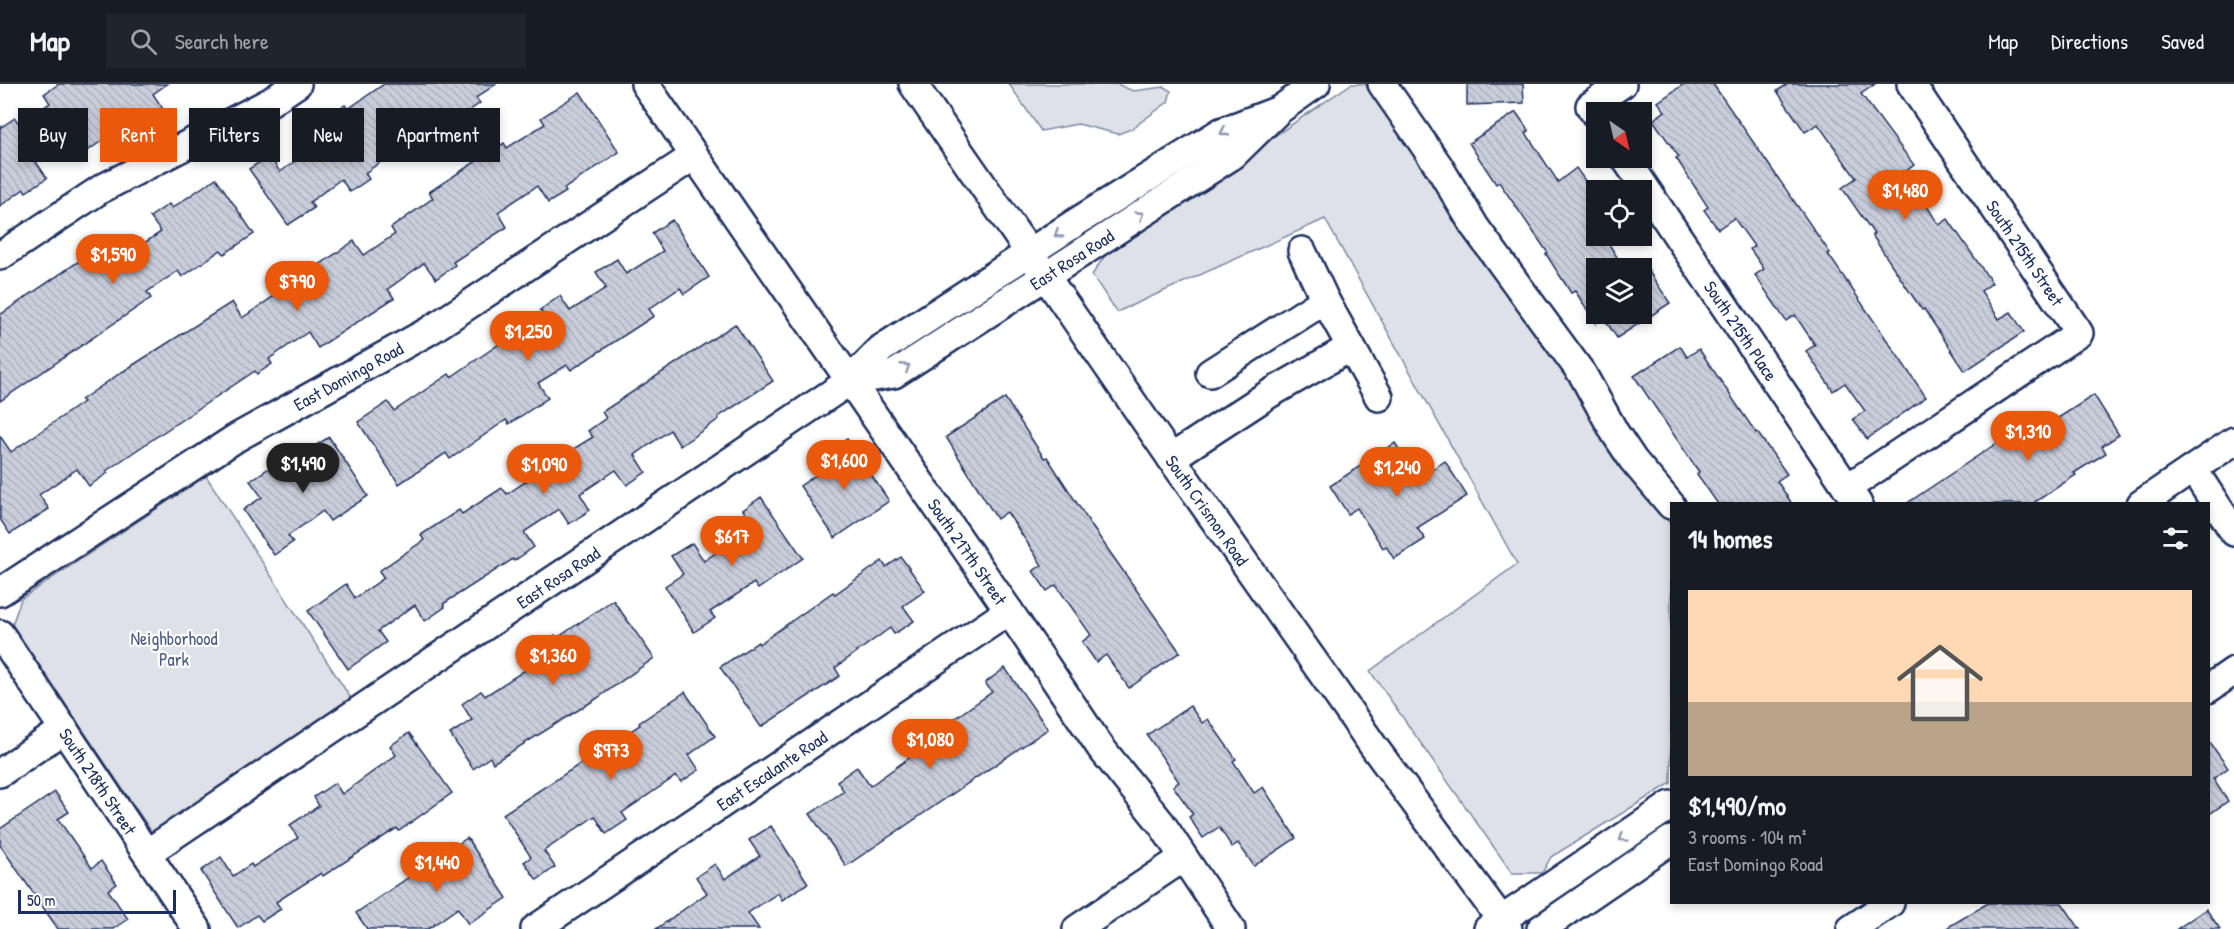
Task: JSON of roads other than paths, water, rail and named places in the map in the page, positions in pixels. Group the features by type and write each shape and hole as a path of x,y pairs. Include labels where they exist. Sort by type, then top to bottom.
{"street":[{"path":"0,256 100,189 270,102 297,84"},
{"name":"South 217th Street","path":"645,84 1101,748 1161,823 1231,929"},
{"name":"South Crismon Road","path":"914,84 1170,458 1499,926"},
{"name":"East Rosa Road","path":"850,381 894,374 1233,155 1279,110 1316,84"},
{"path":"1382,84 1438,165 1475,227 1583,375 1615,433 1633,460 1670,504"},
{"path":"1602,102 1622,84"},
{"name":"South 215th Street","path":"1853,496 2079,333 1911,84"},
{"name":"East Rosa Road","path":"147,853 850,381 881,349 1221,132 1279,110"},
{"name":"East Domingo Road","path":"0,592 236,438 429,331 694,156"},
{"name":"South 215th Place","path":"1631,168 1853,496"},
{"path":"1302,250 1325,300 1379,397"},
{"path":"1210,373 1325,300"},
{"path":"1170,458 1269,394 1351,347"},
{"path":"2144,502 2234,441"},
{"path":"2193,469 2234,531"},
{"name":"East Escalante Road","path":"534,929 1009,611"},
{"name":"South 218th Street","path":"0,634 197,929"},
{"path":"2210,688 2234,671"},
{"path":"0,773 64,729"},
{"path":"1499,926 1670,806"},
{"path":"1540,929 1670,841"},
{"path":"1077,929 1183,858"},
{"path":"1851,929 1888,904"}],"park label":[{"name":"Neighborhood Park","path":"174,648"}]}
